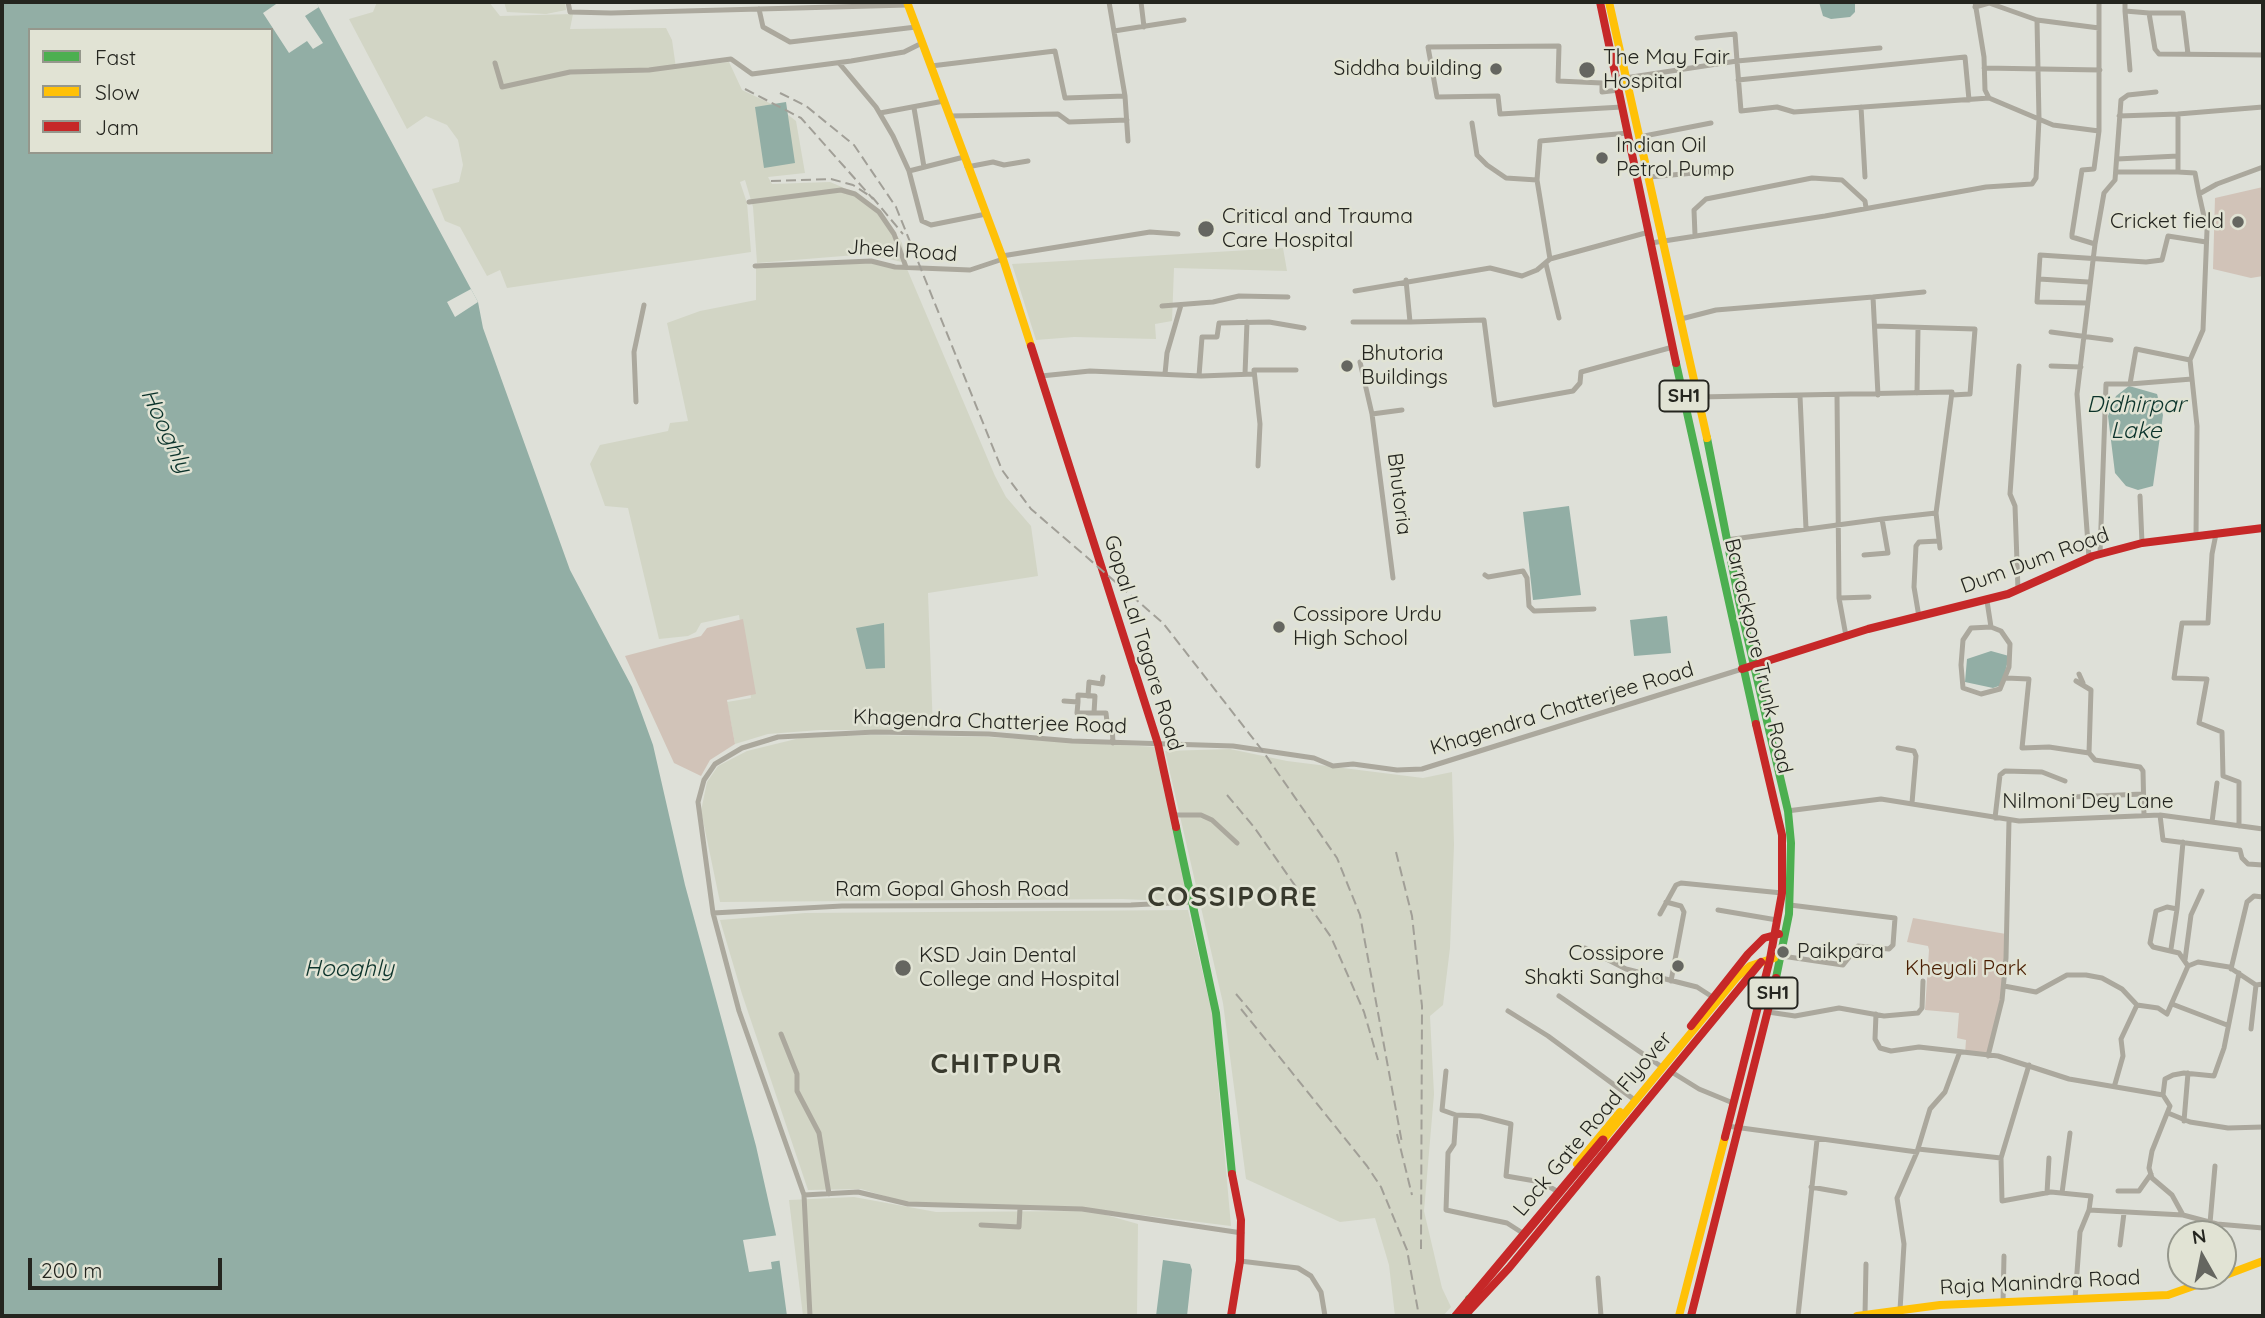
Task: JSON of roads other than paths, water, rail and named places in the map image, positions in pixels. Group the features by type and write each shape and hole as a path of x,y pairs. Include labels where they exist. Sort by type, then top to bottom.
{"main road":[{"name":"Barrackpore Trunk Road","path":"1600,2 1742,669 1782,835 1782,893 1777,920 1782,956 1691,1316"},
{"name":"Barrackpore Trunk Road","path":"1609,2 1788,811 1790,905 1780,935 1766,960 1733,1103 1678,1316"},
{"name":"Gopal Lal Tagore Road","path":"908,3 1002,258 1158,744 1216,1013 1234,1192 1242,1233 1231,1316"},
{"path":"1691,433 1705,430"},
{"name":"Dum Dum Road","path":"1742,669 1846,636 1987,601 2100,554 2142,543 2263,528"},
{"path":"1468,1315 1469,1296 1521,1232 1756,946 1764,938 1780,935"},
{"name":"Lock Gate Road Flyover","path":"1456,1316 1745,969 1782,956"},
{"path":"1468,1315 1670,1071 1766,960"},
{"name":"Raja Manindra Road","path":"2237,1271 2263,1261"},
{"name":"Raja Manindra Road","path":"1861,1315 2003,1303 2168,1295 2182,1290"}],"street":[{"path":"568,2 570,12 908,3"},
{"path":"1109,2 1125,96 1128,141"},
{"path":"1141,2 1144,27"},
{"path":"1989,98 1985,90 1975,4 1989,2 2037,20 2099,28"},
{"path":"2095,244 2072,237 2072,233 2082,170 2094,169 2099,131 2099,2"},
{"path":"2125,2 2130,70"},
{"path":"759,9 764,27 790,42 916,27"},
{"path":"2125,11 2183,13 2188,54"},
{"path":"2149,13 2155,49 2159,54 2263,55"},
{"path":"1114,31 1184,20"},
{"path":"1651,243 1986,187 2032,184 2036,178 2039,119 2037,20"},
{"path":"1697,38 1735,34 1741,111 1777,107 1794,112 1989,98 2053,125 2099,131"},
{"path":"495,63 502,87 570,72 649,70 731,59 752,74 904,52 922,43"},
{"path":"1622,107 1500,114 1498,96 1437,97 1428,47 1559,46 1558,81 1602,83 1602,92 1618,88 1627,77 1737,61 1880,48"},
{"path":"931,66 1055,51 1065,98 1125,96"},
{"path":"1738,80 1965,57 1969,100"},
{"path":"839,63 880,113 909,171 919,213 925,224 986,215"},
{"path":"1984,68 2100,70"},
{"path":"2089,558 2077,394 2091,258 2104,193 2108,185 2115,182 2119,116 2124,96 2156,92"},
{"path":"880,113 944,101"},
{"path":"1861,107 1865,177"},
{"path":"2119,116 2263,107"},
{"path":"914,108 924,167"},
{"path":"949,116 1058,114 1069,122 1127,120"},
{"path":"2178,114 2178,172"},
{"path":"1472,123 1478,155 1487,165 1506,178 1537,180"},
{"path":"1639,137 1712,123"},
{"path":"1559,318 1537,180 1540,141 1628,133"},
{"path":"909,171 964,156"},
{"path":"2117,159 2178,156"},
{"path":"967,167 993,162 1004,165 1028,161"},
{"path":"2199,194 2217,184 2263,167"},
{"path":"1648,177 1717,171"},
{"path":"2116,172 2195,173 2207,230 2203,330 2190,360 2197,426 2196,537"},
{"path":"1695,235 1694,210 1706,199 1812,178 1842,180 1865,201 1866,208"},
{"path":"749,202 841,190 855,194 879,212 894,234 906,267"},
{"name":"Jheel Road","path":"755,266 871,261 906,267 970,270 1002,258 1150,232 1178,234"},
{"path":"1355,291 1406,280 1495,268 1522,276 1548,261 1648,232"},
{"path":"2087,303 2038,302 2040,255 2146,262 2162,260 2168,236 2206,242"},
{"path":"2039,279 2088,282"},
{"path":"1406,280 1410,322"},
{"path":"1681,319 1716,310 1924,292"},
{"path":"1162,306 1213,302 1239,296 1288,297"},
{"path":"1873,297 1878,395"},
{"path":"636,402 634,352 645,305"},
{"path":"1165,374 1167,353 1181,305"},
{"path":"1353,322 1485,320 1495,405 1573,391 1580,383 1581,372 1674,347"},
{"path":"1199,376 1202,337 1217,337 1219,323 1247,322 1304,328"},
{"path":"1245,374 1247,322"},
{"path":"1698,397 1952,392 1952,395 1970,394 1976,330 1875,326"},
{"path":"1917,393 1918,328"},
{"path":"2051,332 2111,340"},
{"path":"2130,384 2136,349 2190,360"},
{"name":"Bhutoria","path":"1360,362 1372,414 1393,578"},
{"path":"2018,590 2015,506 2010,494 2019,366"},
{"path":"2052,366 2081,367"},
{"path":"1258,466 1260,424 1254,374 1258,369 1296,370"},
{"path":"1041,376 1090,370 1199,376 1254,374"},
{"path":"2100,554 2106,384 2192,379"},
{"path":"1837,395 1839,598 1846,636"},
{"path":"1919,617 1914,587 1917,543 1939,544 1936,513 1952,395"},
{"path":"1800,396 1806,528"},
{"path":"1372,414 1402,410"},
{"path":"2140,496 2142,543"},
{"path":"1726,540 1936,513"},
{"path":"1864,555 1888,553 1882,519"},
{"path":"2216,534 2212,554 2208,623 2182,623 2174,678 2207,679 2199,723 2222,732 2223,776 2239,782 2239,826"},
{"path":"1485,575 1488,577 1523,571 1527,578 1529,606 1534,611 1594,609"},
{"path":"1839,598 1869,597"},
{"path":"1987,601 1990,627"},
{"path":"1990,627 2001,631 2010,644 2006,678 2000,689 1981,694 1961,685 1963,639 1972,628 1990,627"},
{"name":"Khagendra Chatterjee Road","path":"810,1316 804,1195 740,1011 713,913 698,802 704,780 715,764 742,748 804,733 875,732 989,734 1113,743 1233,746 1314,758 1333,766 1356,764 1397,770 1436,766 1742,669"},
{"path":"2079,674 2083,684"},
{"path":"1088,696 1089,682 1102,684 1103,677"},
{"path":"2006,678 2029,679 2022,748 2049,747 2089,753 2095,760 2140,767 2143,771 2144,815"},
{"path":"2076,681 2091,690 2089,753"},
{"path":"1094,713 1094,696 1078,695 1077,713 1094,713 1106,713 1107,722 1112,725 1113,743"},
{"path":"1064,701 1078,702"},
{"path":"1898,748 1914,751 1916,756 1912,803"},
{"path":"1995,818 2000,775 2005,771 2042,772 2065,781"},
{"path":"2212,822 2217,783"},
{"path":"2072,797 2143,794"},
{"name":"Nilmoni Dey Lane","path":"1776,813 1857,800 1912,803 2009,820 2160,814 2263,828"},
{"path":"2160,814 2163,840 2240,850 2242,858 2248,864 2263,865"},
{"path":"1172,815 1201,815 1212,820 1237,843"},
{"path":"1988,1056 2004,986 2009,820"},
{"path":"2171,949 2183,842"},
{"path":"1660,914 1681,883 1782,893"},
{"path":"2004,986 2036,992 2067,975 2087,975 2102,978 2122,989 2137,1005 2158,1008 2167,1014 2187,963 2191,915 2202,891"},
{"path":"2231,969 2247,902 2254,896 2263,897"},
{"name":"Ram Gopal Ghosh Road","path":"713,913 842,906 1130,905 1191,901"},
{"path":"1666,902 1681,906 1684,912 1671,981"},
{"path":"1782,956 1843,965 1858,946 1889,949 1894,945 1895,918 1790,905"},
{"path":"2177,909 2167,907 2156,911 2150,943 2153,947 2171,949 2187,963 2197,962 2231,969 2256,985 2263,984"},
{"path":"1718,910 1777,920"},
{"path":"1585,948 1626,969 1697,987 1714,998"},
{"path":"2118,1191 2139,1191 2151,1174 2152,1151 2170,1106 2163,1095 2165,1080 2188,1073 2214,1076 2224,1048 2239,973"},
{"path":"1768,1013 1803,1016 1839,1008 1876,1014 1918,1013 1922,1008 1923,981"},
{"path":"2251,1029 2256,985"},
{"path":"1559,996 1659,1065"},
{"path":"2172,1004 2227,1025"},
{"path":"2115,1084 2123,1056 2121,1038 2137,1005"},
{"path":"1508,1010 1548,1035 1632,1098"},
{"path":"1876,1014 1875,1039 1880,1048 1891,1051 1919,1047 1988,1056 2029,1065 2069,1079 2115,1084 2163,1095"},
{"path":"781,1034 797,1073 797,1091 819,1133 829,1194"},
{"path":"1904,1312 1904,1244 1898,1198 1918,1151 1930,1109 1945,1092 1959,1054"},
{"path":"2029,1065 2001,1158 2002,1201 2047,1193 2091,1196 2089,1210 2080,1232 2075,1299"},
{"path":"1446,1071 1442,1110 1456,1115 1480,1116 1511,1124 1506,1177 1541,1182 1556,1190"},
{"path":"1670,1071 1699,1089 1733,1103"},
{"path":"2184,1121 2188,1073"},
{"path":"2168,1113 2184,1121 2228,1128 2263,1127"},
{"path":"1456,1115 1454,1144 1448,1153 1446,1210 1507,1223 1521,1232"},
{"path":"1727,1126 1817,1140 2001,1158"},
{"path":"2062,1193 2070,1133"},
{"path":"1798,1316 1817,1140"},
{"path":"2047,1193 2049,1158"},
{"path":"2210,1220 2216,1166"},
{"path":"2151,1174 2172,1195 2183,1215"},
{"path":"1811,1187 1845,1193"},
{"path":"804,1195 858,1192 927,1205 1082,1209 1242,1233"},
{"path":"981,1225 1019,1227 1020,1208"},
{"path":"2089,1210 2183,1215 2200,1220"},
{"path":"2120,1245 2124,1213"},
{"path":"2237,1226 2263,1228"},
{"path":"2003,1303 2004,1256"},
{"path":"1240,1261 1298,1268 1311,1276 1321,1292 1325,1316"},
{"path":"1861,1315 1866,1264"},
{"path":"1598,1278 1601,1316"}],"water":[{"name":"Hooghly","path":"2,2 316,2 478,302 483,328 570,570 632,687 653,745 685,885 756,1146 776,1235 787,1316 2,1316"},
{"path":"1819,2 1855,2 1855,12 1850,17 1831,19 1823,16"},
{"path":"786,102 795,163 764,168 755,107"},
{"name":"Didhirpar Lake","path":"2129,386 2157,394 2163,415 2153,486 2138,490 2126,486 2115,473 2108,416 2116,396"},
{"path":"1569,506 1581,595 1533,600 1523,512"},
{"path":"1667,616 1671,653 1634,656 1630,620"},
{"path":"884,623 885,668 866,669 856,628"},
{"path":"1991,651 2009,656 2002,685 1993,688 1965,682 1967,659"},
{"path":"1163,1260 1190,1264 1192,1270 1187,1316 1156,1316"}],"railway":[{"path":"745,89 801,118 873,199"},
{"path":"780,93 806,106 854,145 896,207 1002,470 1031,509 1163,623 1262,750 1337,858 1360,915 1402,1143"},
{"path":"771,181 831,179 853,185 873,198 903,234"},
{"path":"1227,795 1254,827 1331,937 1364,1012 1378,1060"},
{"path":"1396,852 1412,916 1422,1006 1421,1249"},
{"path":"1236,994 1253,1014"},
{"path":"1241,1009 1381,1187 1407,1250 1419,1316"},
{"path":"1397,1134 1412,1195"}],"place":[{"name":"Siddha building","path":"1496,69"},
{"name":"The May Fair Hospital","path":"1587,70"},
{"name":"Indian Oil Petrol Pump","path":"1602,158"},
{"name":"Cricket field","path":"2238,222"},
{"name":"Critical and Trauma Care Hospital","path":"1206,229"},
{"name":"Bhutoria Buildings","path":"1347,366"},
{"name":"Cossipore Urdu High School","path":"1279,627"},
{"name":"Paikpara","path":"1783,952"},
{"name":"Cossipore Shakti Sangha","path":"1678,966"},
{"name":"KSD Jain Dental College and Hospital","path":"903,968"}],"district":[{"name":"COSSIPORE","path":"1233,898"},
{"name":"CHITPUR","path":"997,1065"}],"park label":[{"name":"Kheyali Park","path":"1966,969"}]}
